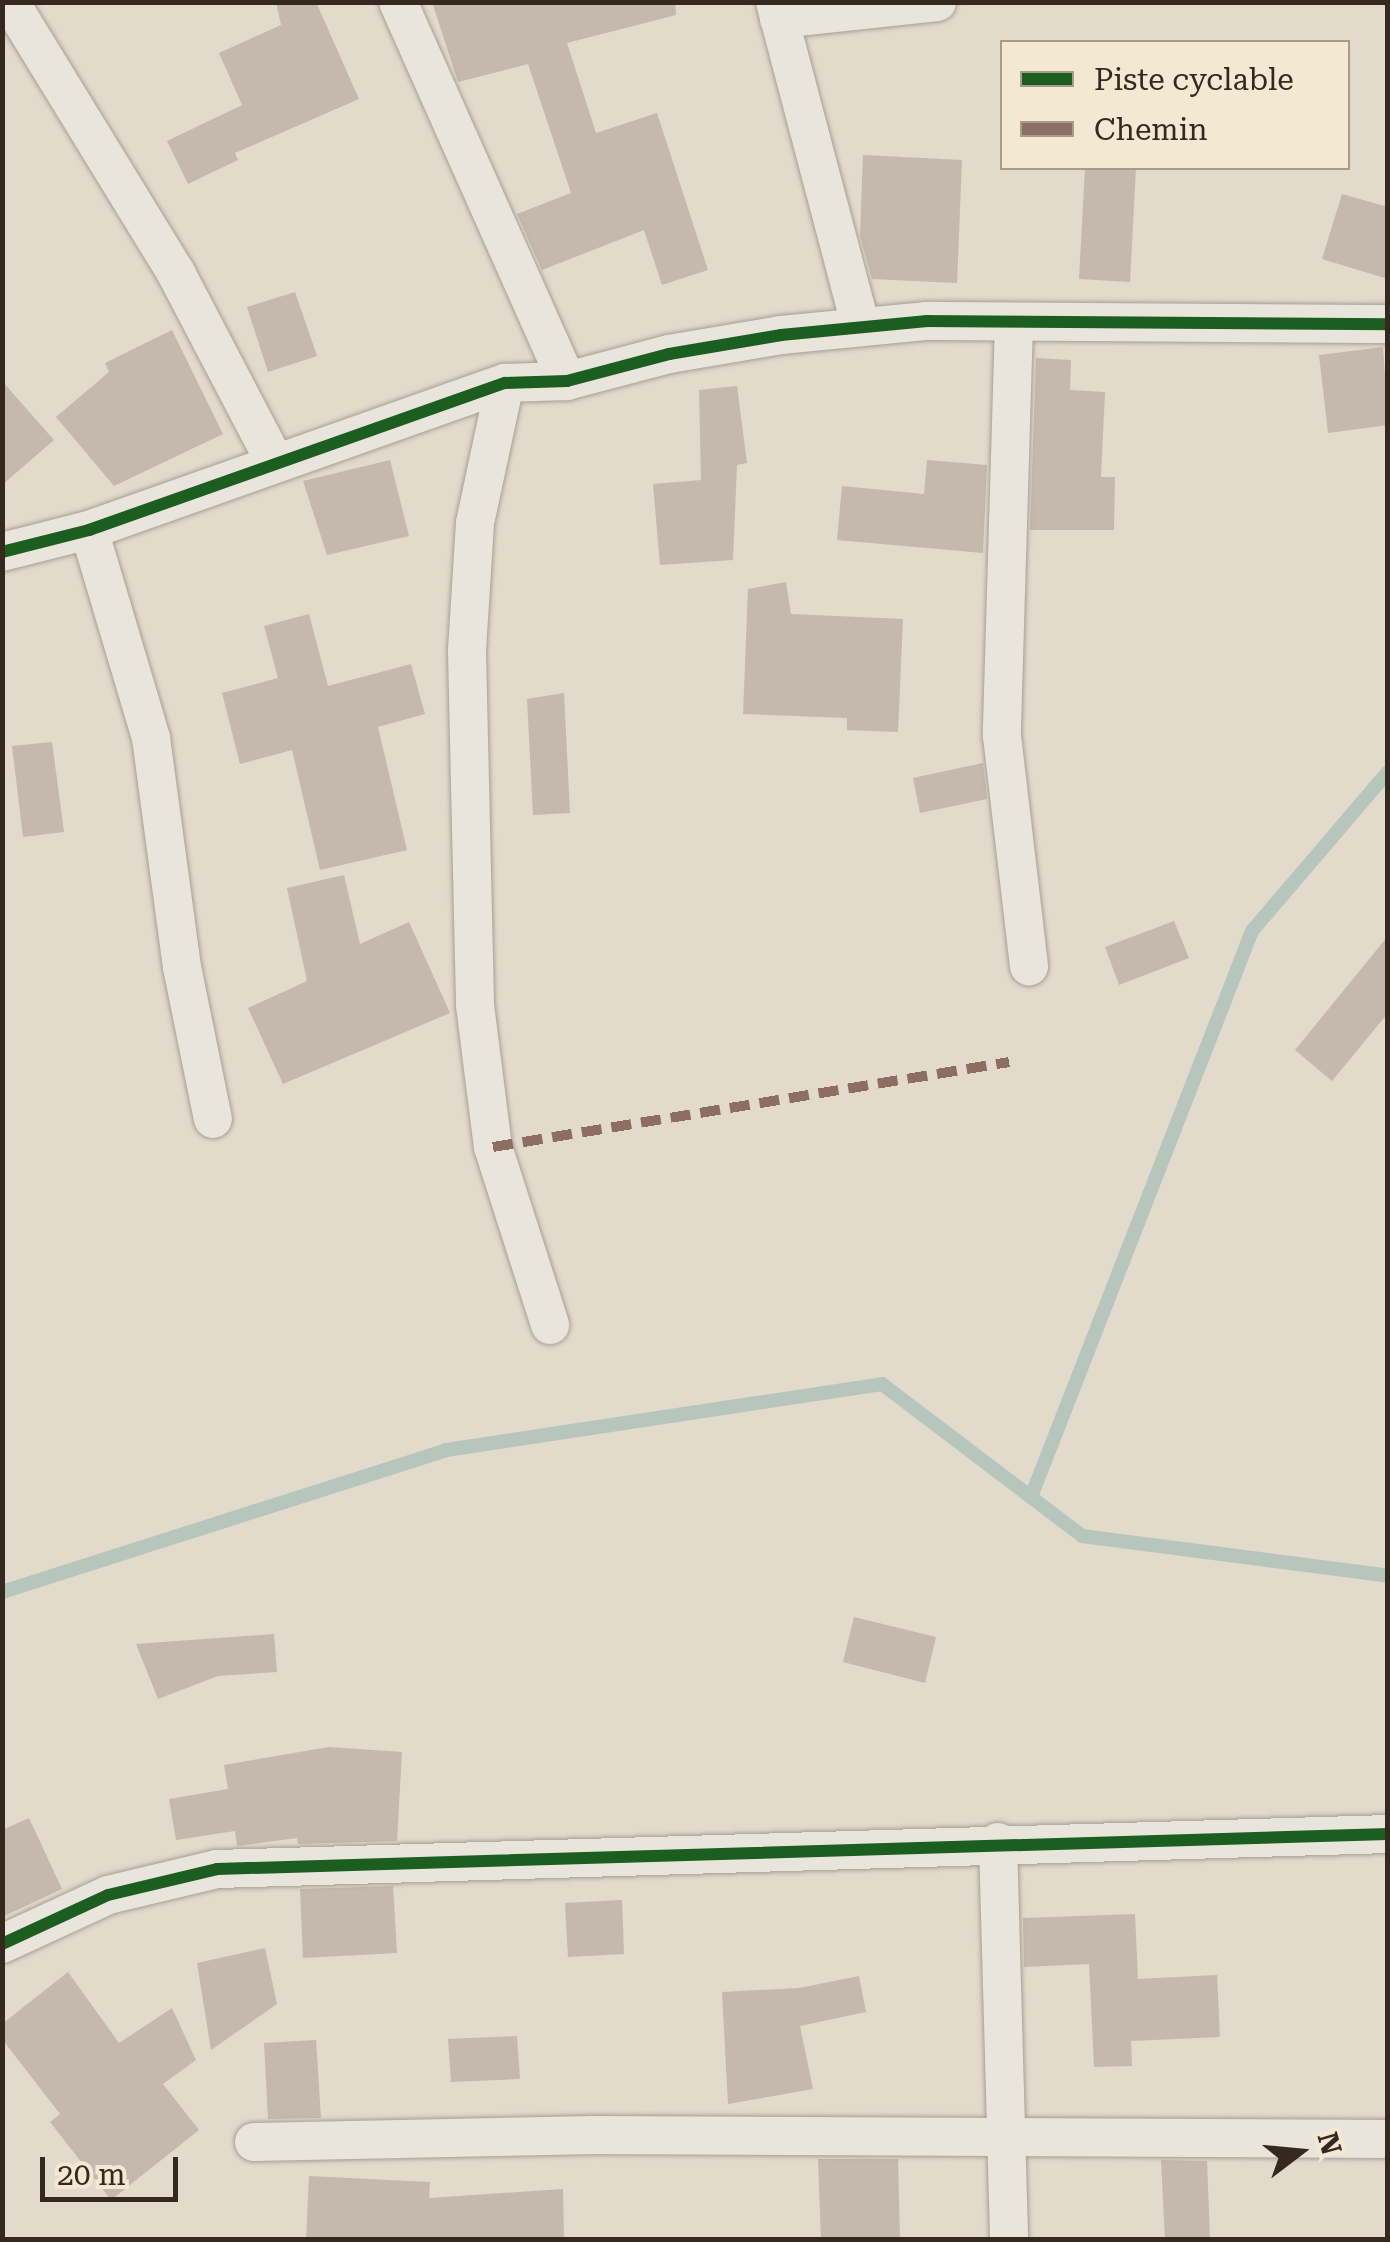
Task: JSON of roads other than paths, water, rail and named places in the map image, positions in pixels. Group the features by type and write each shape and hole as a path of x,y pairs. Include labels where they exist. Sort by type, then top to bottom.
{"street":[{"path":"10,2 176,272 275,462"},
{"path":"398,2 566,381"},
{"path":"860,327 777,11 937,2"},
{"path":"1014,322 1002,736 1029,966"},
{"path":"2,552 89,530 505,383 566,381 669,354 860,327 1014,322 1388,324"},
{"path":"505,383 475,523 467,651 475,1005 494,1147 550,1325"},
{"path":"89,530 151,738 182,966 213,1119"},
{"path":"2,1944 108,1895 217,1869 998,1842 1206,1843 1388,1834"},
{"path":"998,1842 1010,2138 1009,2240"},
{"path":"254,2142 1388,2139"}],"waterway":[{"path":"1031,1497 1252,931 1388,772"},
{"path":"2,1592 446,1450 882,1384 1082,1536 1388,1576"}]}
